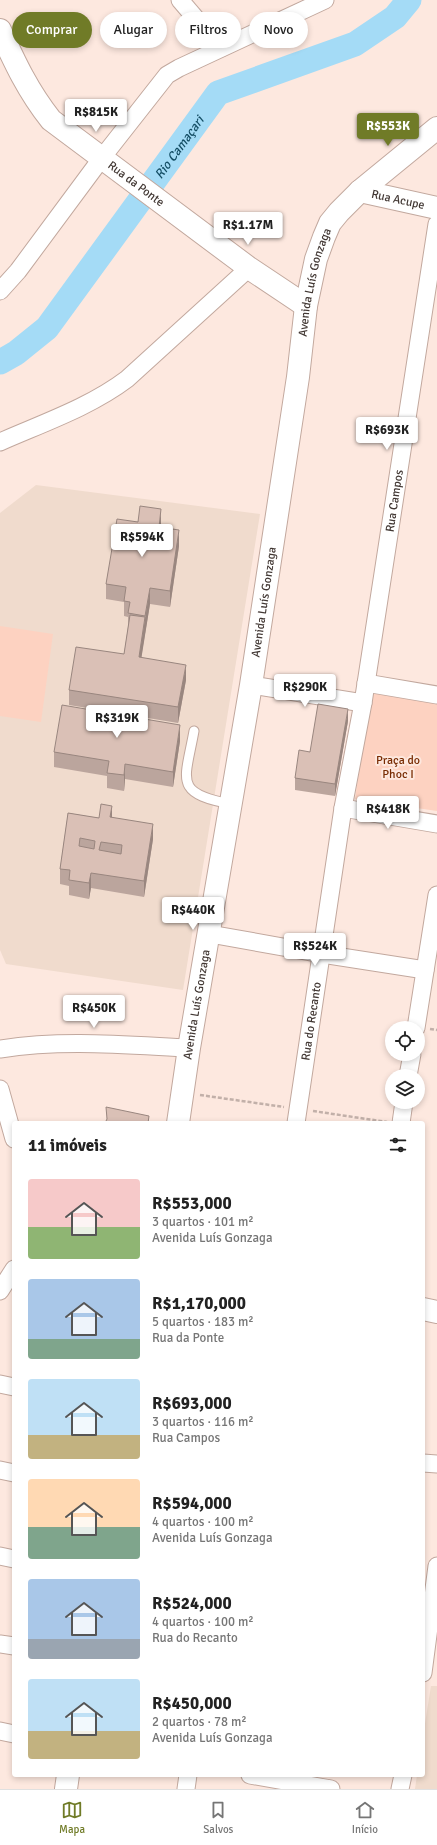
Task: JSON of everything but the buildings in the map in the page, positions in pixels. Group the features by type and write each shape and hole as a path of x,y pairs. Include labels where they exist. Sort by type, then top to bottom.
{"street":[{"path":"180,0 190,12"},
{"path":"241,39 325,0"},
{"name":"Rua da Ponte","path":"0,30 20,73 36,101 51,120 172,212 249,268 306,306"},
{"path":"0,291 18,271 101,159 167,75 221,48"},
{"name":"Avenida Luís Gonzaga","path":"178,1121 189,1048 210,934 251,685 298,377 306,306 324,237 330,223 360,191 437,128"},
{"name":"Rua Acupe","path":"360,191 437,208"},
{"name":"Rua Campos","path":"366,683 437,224"},
{"path":"0,442 95,400 113,390 249,268"},
{"path":"366,683 437,695"},
{"name":"Rua do Recanto","path":"296,1121 343,808 366,683"},
{"path":"251,685 362,703"},
{"path":"343,808 437,824"},
{"path":"417,1021 437,895"},
{"path":"210,934 322,954 425,970"},
{"path":"0,1049 58,1044 99,1044 189,1048"},
{"path":"0,1089 12,1132"},
{"path":"401,1121 403,1109"},
{"path":"0,1291 12,1272"},
{"path":"425,1309 437,1312"},
{"path":"0,1384 12,1387"},
{"path":"425,1463 437,1464"},
{"path":"0,1470 12,1472"},
{"path":"0,1556 12,1559"},
{"path":"425,1657 437,1566"},
{"path":"0,1644 12,1646"},
{"path":"425,1672 437,1673"},
{"path":"0,1731 12,1734"},
{"path":"66,1789 68,1777"},
{"path":"186,1789 188,1777"},
{"path":"263,1777 331,1789"},
{"path":"400,1789 402,1777"}],"lane":[{"path":"194,731 186,778 189,788 198,795 231,804"}],"shaded area":[{"path":"36,485 260,514 183,990 6,964 0,950 0,513"},
{"path":"431,1686 437,1686 437,1789 415,1789 417,1777 425,1777 425,1724"}],"green space":[{"path":"0,626 53,634 41,722 0,716"},
{"name":"Praça do Phoc I","path":"371,691 437,701 437,811 355,799"}],"waterway":[{"name":"Rio Camaçari","path":"0,362 16,353 47,328 218,93 355,44 395,17 409,0"}]}
